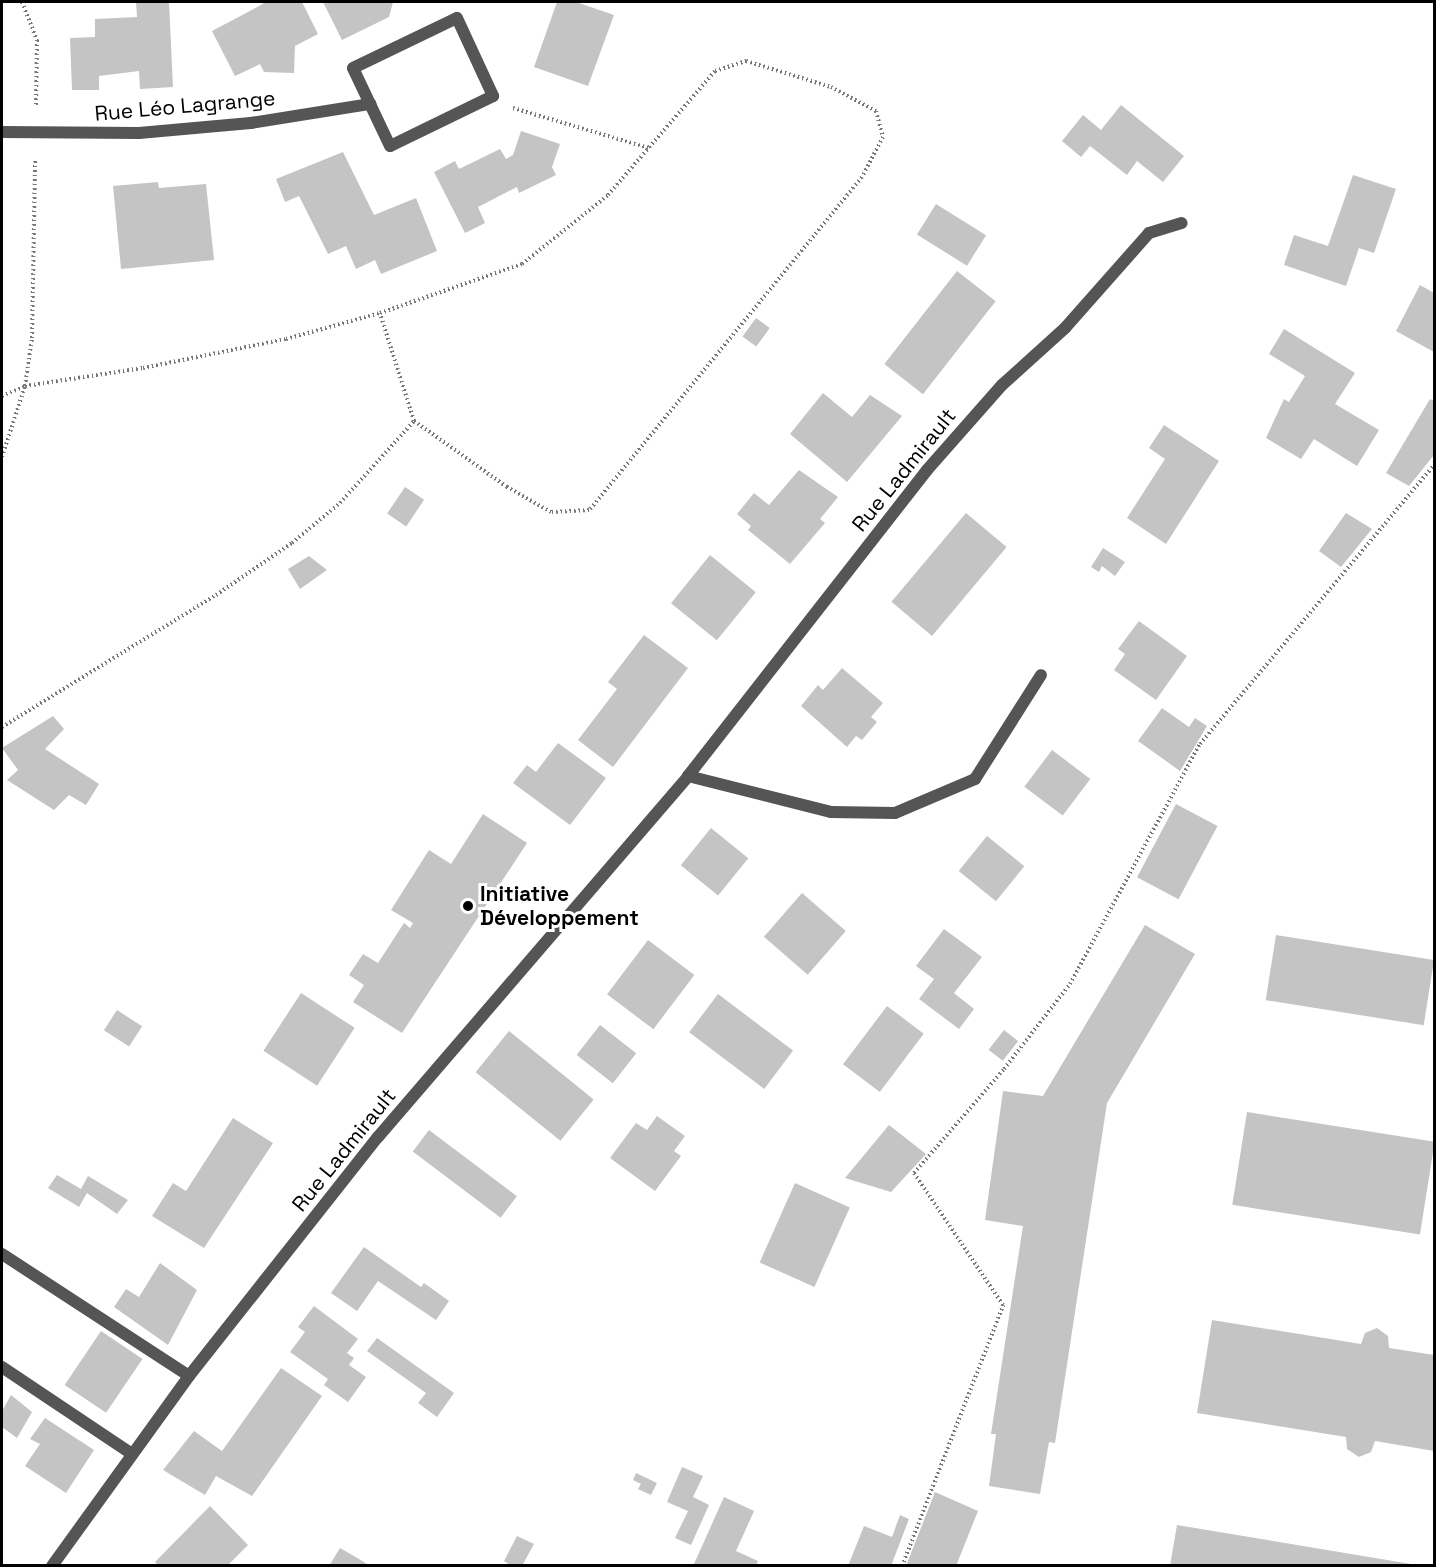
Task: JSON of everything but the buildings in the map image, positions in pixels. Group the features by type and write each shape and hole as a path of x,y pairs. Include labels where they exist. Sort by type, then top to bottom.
{"street":[{"path":"457,18 494,96 390,146 370,104 353,68 457,18"},
{"name":"Rue Léo Lagrange","path":"2,132 36,134 150,132 251,123 370,104"},
{"name":"Rue Ladmirault","path":"52,1566 189,1376 378,1137 688,776 927,470 1002,385 1065,328 1149,233 1181,223"},
{"path":"688,776 831,812 895,813 975,778 1041,675"},
{"path":"2,1254 189,1376"},
{"path":"2,1367 132,1454"}],"path":[{"path":"2,457 25,386 32,338 37,40 22,2"},
{"path":"2,396 25,386 143,368 286,339 380,313 522,264 608,195 715,71 746,61 831,87 876,111 883,137 862,177 589,510 550,512 507,487 414,421 380,313"},
{"path":"494,96 498,103 649,148"},
{"path":"2,727 216,595 292,543 340,502 414,421"},
{"path":"902,1566 1003,1305 914,1173 1004,1069 1070,984 1200,744 1434,465"}],"place":[{"name":"Initiative Développement","path":"468,906"}]}
